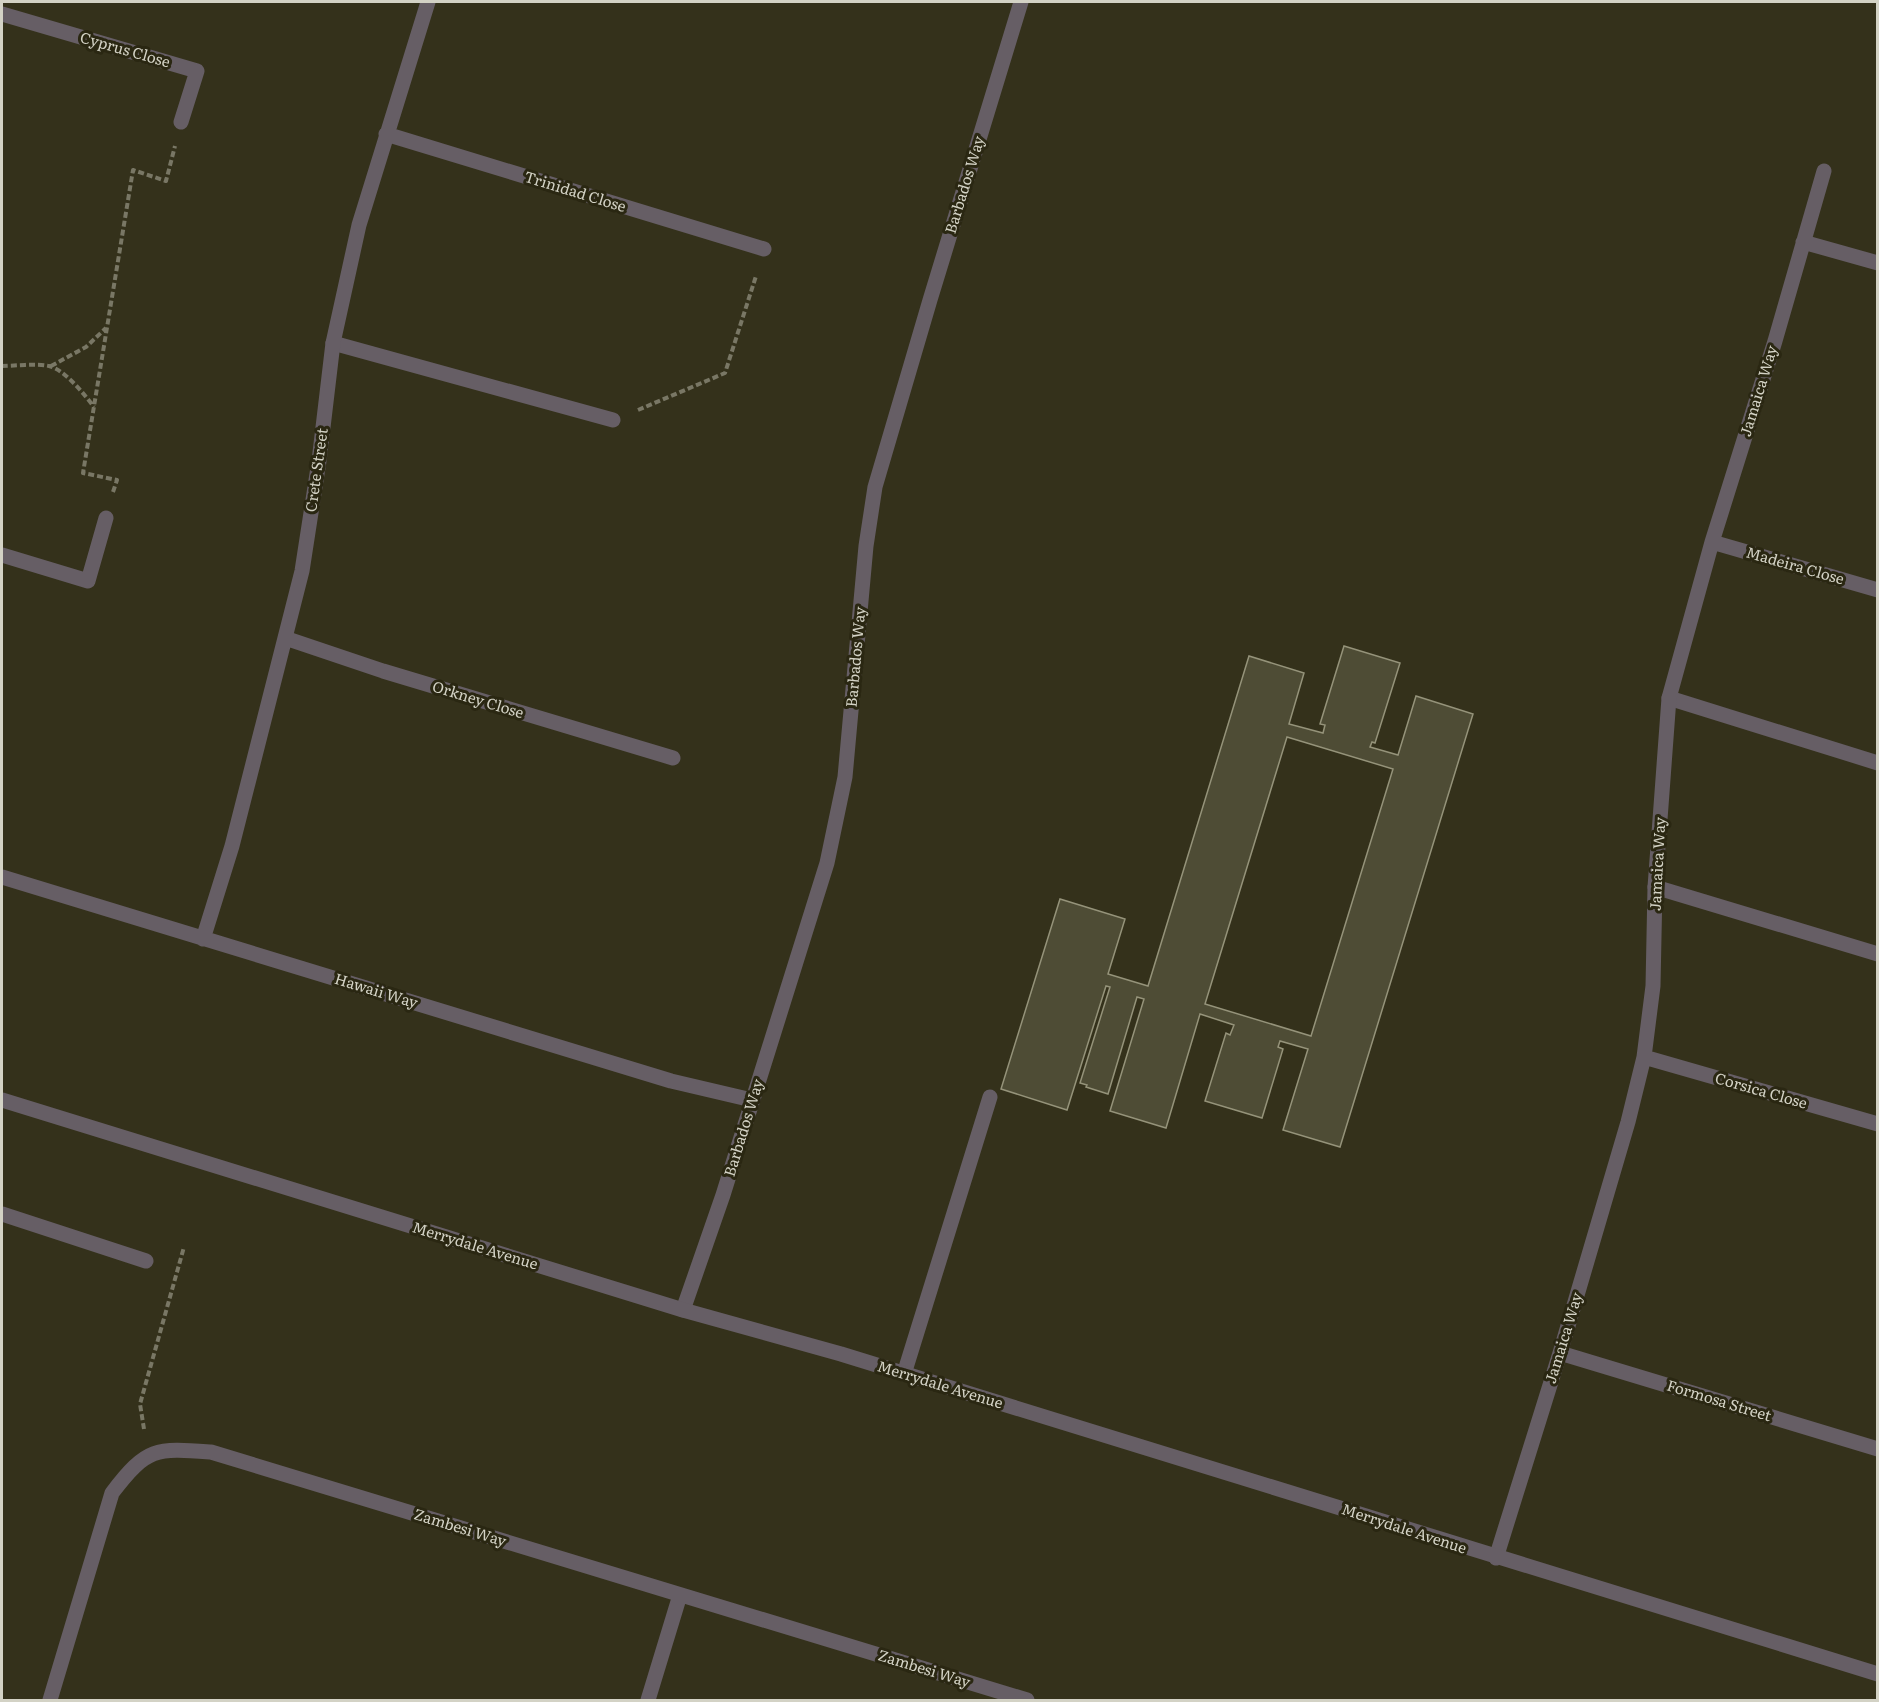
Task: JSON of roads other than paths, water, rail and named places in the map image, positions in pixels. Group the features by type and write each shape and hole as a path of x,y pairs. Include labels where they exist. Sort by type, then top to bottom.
{"street":[{"name":"Crete Street","path":"203,939 232,846 303,571 333,343 359,225 428,2"},
{"name":"Barbados Way","path":"683,1310 723,1195 827,863 844,777 866,546 875,487 1020,2"},
{"name":"Cyprus Close","path":"2,14 197,71 181,122"},
{"name":"Trinidad Close","path":"386,134 764,249"},
{"name":"Jamaica Way","path":"1496,1558 1629,1122 1644,1057 1653,986 1655,887 1669,698 1712,542 1824,171"},
{"path":"1803,242 1878,263"},
{"path":"333,343 613,420"},
{"path":"2,555 88,581 106,518"},
{"name":"Madeira Close","path":"1712,542 1878,590"},
{"name":"Orkney Close","path":"285,638 383,671 673,758"},
{"path":"1669,698 1878,762"},
{"name":"Hawaii Way","path":"2,877 671,1081 752,1100"},
{"path":"1655,887 1878,954"},
{"name":"Corsica Close","path":"1644,1057 1878,1124"},
{"path":"904,1374 990,1097"},
{"name":"Merrydale Avenue","path":"2,1100 683,1310 841,1353 1496,1558 1878,1674"},
{"path":"2,1214 146,1261"},
{"name":"Formosa Street","path":"1560,1353 1878,1449"},
{"name":"Zambesi Way","path":"50,1701 112,1493 132,1467 149,1455 168,1449 211,1452 1027,1701"},
{"path":"648,1701 680,1595"}]}
